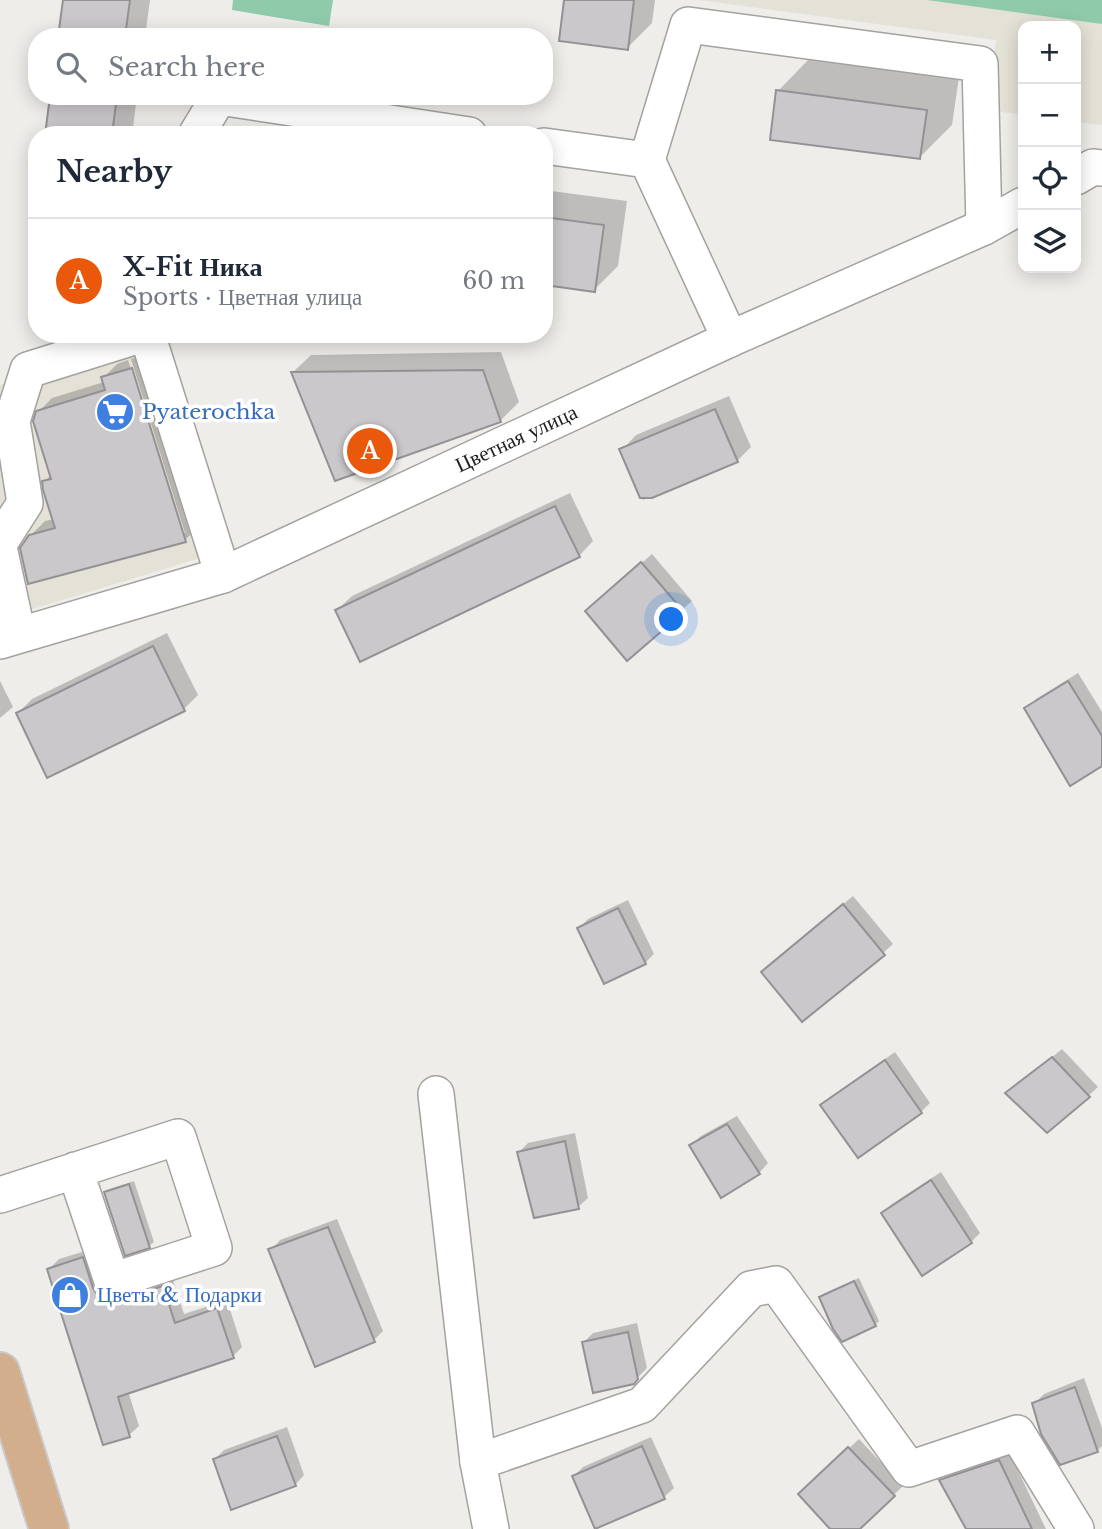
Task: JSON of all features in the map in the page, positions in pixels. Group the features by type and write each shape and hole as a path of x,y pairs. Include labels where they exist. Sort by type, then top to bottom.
{"main road":[{"path":"0,1372 49,1529"}],"street":[{"path":"730,339 647,160 688,25 980,64 984,227"},
{"path":"201,126 214,105"},
{"path":"272,105 410,126"},
{"path":"553,147 647,160"},
{"path":"1081,174 1093,167 1102,169"},
{"name":"Цветная улица","path":"9,638 223,575 730,339 984,227 1018,208"},
{"path":"0,542 26,503 12,421 28,370 116,343"},
{"path":"148,343 223,575"},
{"path":"0,552 9,638"},
{"path":"436,1094 478,1462 491,1529"},
{"path":"0,1195 75,1170 178,1137 214,1248 112,1281 75,1170"},
{"path":"478,1462 642,1405 751,1289 776,1284 909,1469 1017,1433 1076,1529"}],"shaded area":[{"path":"698,0 1102,0 1102,125 1081,123 1081,21 1018,21 1018,114 987,110 996,40"},
{"path":"135,347 207,556 0,619 0,385"}],"green space":[{"path":"233,0 333,0 329,26 232,10"},
{"path":"927,0 1102,0 1102,24"}],"building":[{"path":"63,0 130,0 126,28 59,28"},
{"path":"564,0 634,0 628,50 559,41"},
{"path":"776,90 927,110 920,159 770,140"},
{"path":"49,105 116,105 113,126 46,126"},
{"path":"553,218 604,225 595,292 553,286"},
{"path":"132,368 186,542 28,584 20,548 29,535 55,528 43,490 42,481 51,479 33,421 36,411 105,390 101,377"},
{"path":"483,370 501,422 335,481 291,372"},
{"path":"715,409 738,462 652,498 640,498 619,449"},
{"path":"555,506 580,557 360,662 335,610"},
{"path":"641,562 684,612 627,661 585,611"},
{"path":"153,646 185,711 47,778 16,713"},
{"path":"1068,681 1102,736 1102,766 1070,786 1024,708"},
{"path":"843,904 885,955 802,1022 761,972"},
{"path":"618,908 646,964 604,984 577,928"},
{"path":"1052,1057 1090,1097 1047,1133 1005,1093"},
{"path":"885,1060 922,1113 858,1158 820,1105"},
{"path":"727,1124 760,1174 721,1198 689,1145"},
{"path":"565,1141 579,1209 534,1218 517,1152"},
{"path":"931,1180 972,1243 922,1276 881,1213"},
{"path":"129,1184 150,1248 125,1256 104,1192"},
{"path":"328,1227 375,1342 315,1367 268,1249"},
{"path":"83,1257 93,1288 98,1296 107,1300 118,1300 163,1286 175,1323 217,1308 234,1358 118,1397 130,1437 103,1445 47,1269"},
{"path":"854,1281 876,1326 842,1342 819,1297"},
{"path":"628,1332 638,1379 634,1384 593,1393 582,1342"},
{"path":"1075,1387 1098,1452 1060,1465 1041,1434 1032,1403"},
{"path":"277,1436 296,1486 231,1510 213,1459"},
{"path":"642,1446 665,1499 595,1529 572,1476"},
{"path":"848,1447 895,1496 860,1529 830,1529 798,1494"},
{"path":"999,1460 1032,1529 966,1529 939,1480"}],"place":[{"name":"Pyaterochka","path":"115,412"},
{"name":"X-Fit Ника","path":"370,451"},
{"name":"Цветы & Подарки","path":"70,1295"}]}
